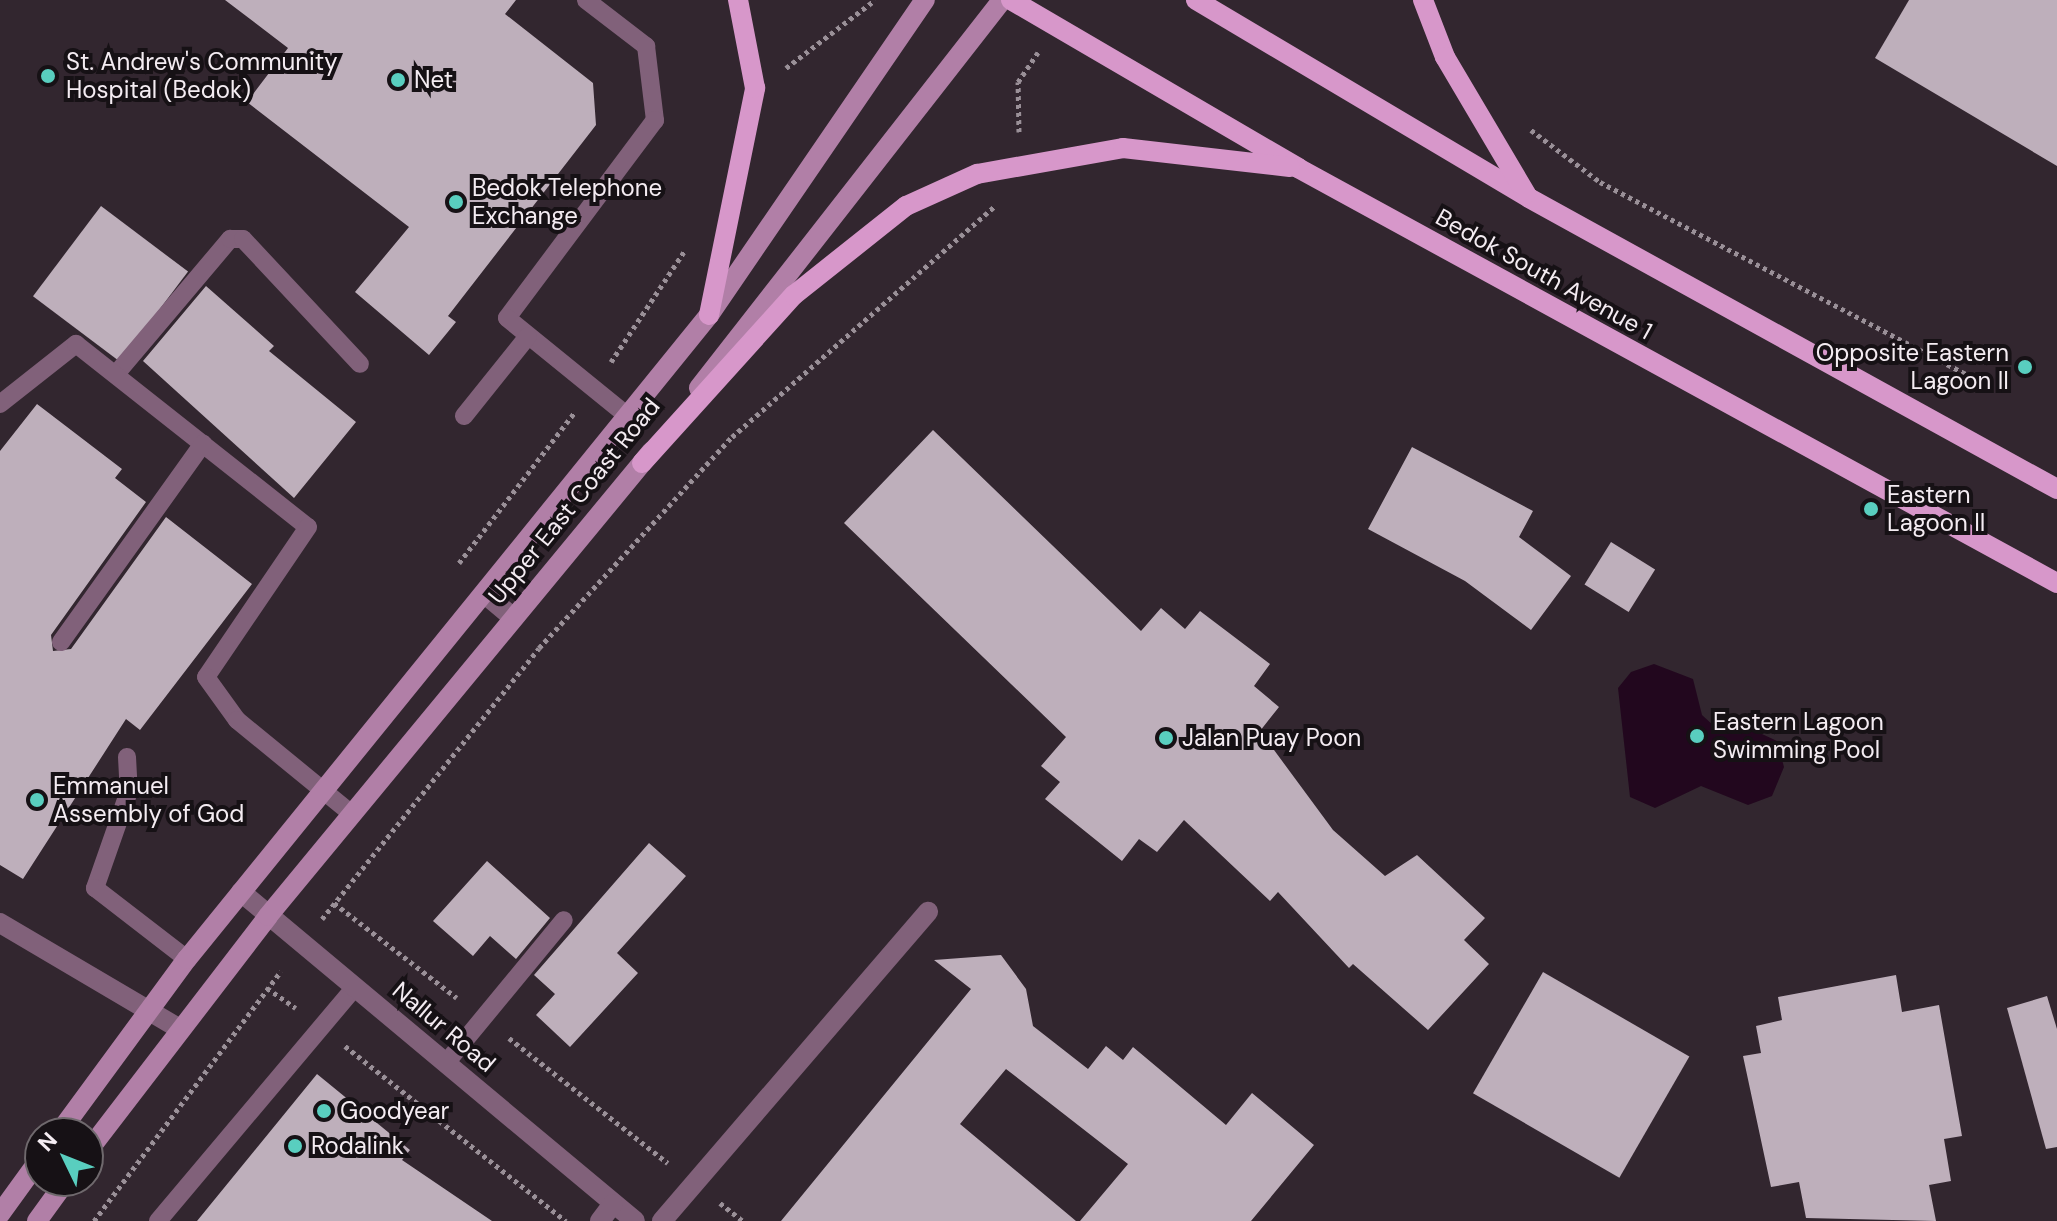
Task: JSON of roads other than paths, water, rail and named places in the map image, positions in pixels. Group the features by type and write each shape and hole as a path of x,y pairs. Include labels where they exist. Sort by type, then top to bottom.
{"main road":[{"path":"709,315 755,88 738,0"},
{"name":"Upper East Coast Road","path":"70,1117 187,959 630,418 709,315 925,0"},
{"name":"Upper East Coast Road","path":"104,1129 178,1028 268,916 642,463 1002,0"},
{"name":"Bedok South Avenue 1","path":"1011,0 1298,168 2057,583"},
{"path":"1196,0 1529,198 2057,489"},
{"path":"1423,0 1445,57 1529,198"},
{"path":"642,463 794,295 893,216 977,174 1022,175 1123,148 1298,168"},
{"path":"0,1214 24,1181"},
{"path":"37,1221 54,1197"}],"street":[{"path":"485,594 512,617"},
{"name":"Nallur Road","path":"241,892 635,1221"},
{"path":"662,1221 928,912"},
{"path":"0,923 178,1028"},
{"path":"600,1221 613,1204"}],"lane":[{"path":"586,0 646,46 655,120 508,313 528,336 630,418"},
{"path":"116,374 230,239 243,239 360,364"},
{"path":"464,416 528,336"},
{"path":"0,404 76,344 308,527 206,677 237,720 352,814"},
{"path":"61,642 203,444"},
{"path":"127,757 129,791 95,888 187,959"},
{"path":"446,1063 564,920"},
{"path":"158,1221 355,987"}],"place":[{"name":"St. Andrew's Community Hospital (Bedok)","path":"48,76"},
{"name":"Net","path":"398,80"},
{"name":"Bedok Telephone Exchange","path":"456,202"},
{"name":"Opposite Eastern Lagoon II","path":"2025,367"},
{"name":"Eastern Lagoon II","path":"1871,509"},
{"name":"Eastern Lagoon Swimming Pool","path":"1697,736"},
{"name":"Jalan Puay Poon","path":"1166,738"},
{"name":"Emmanuel Assembly of God","path":"37,800"},
{"name":"Goodyear","path":"324,1111"},
{"name":"Rodalink","path":"295,1146"}]}
